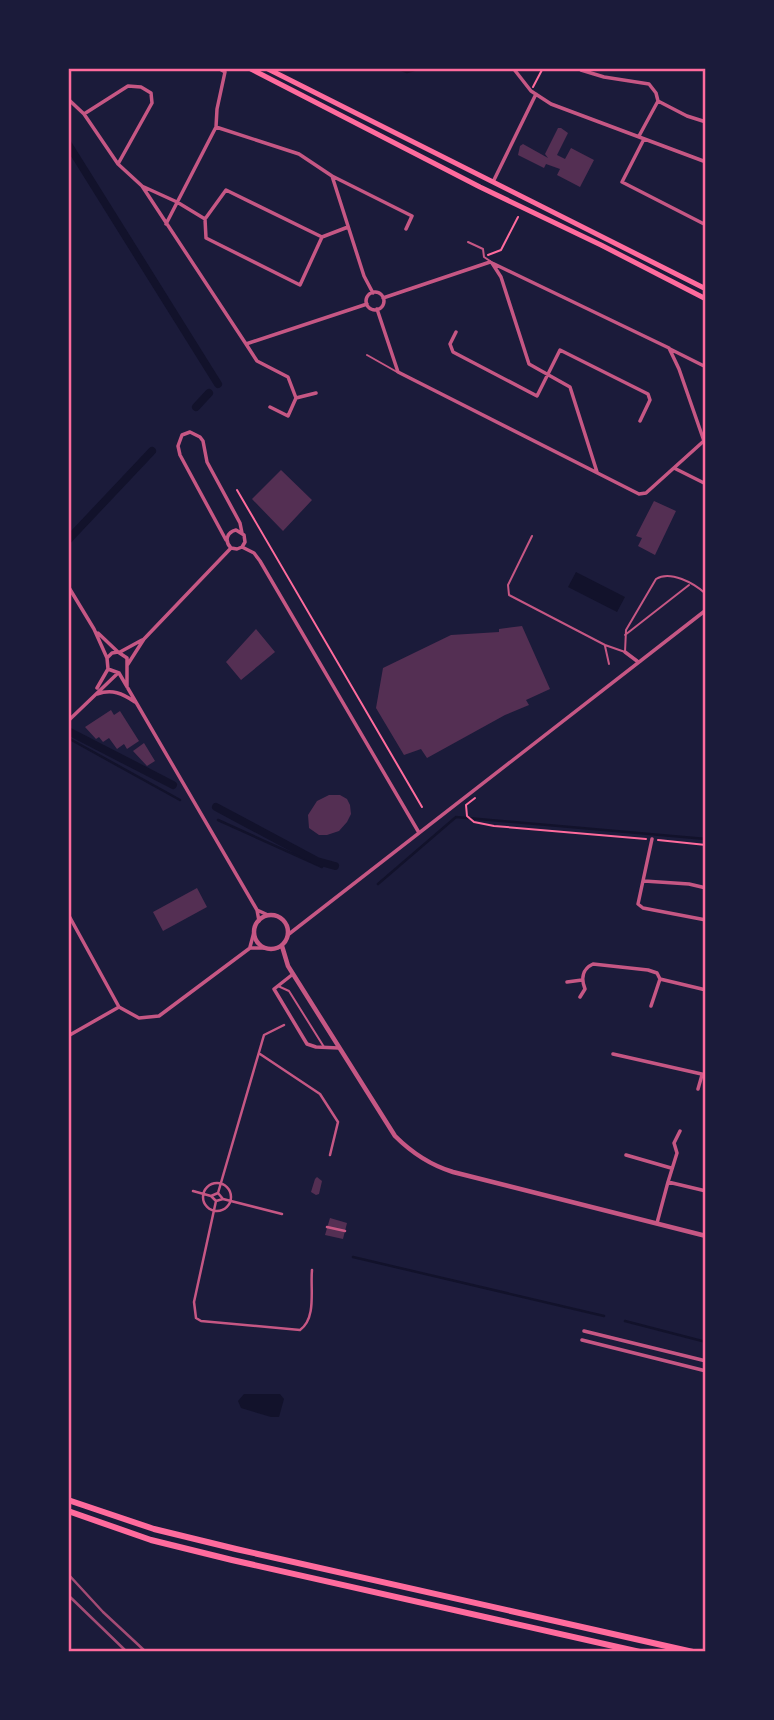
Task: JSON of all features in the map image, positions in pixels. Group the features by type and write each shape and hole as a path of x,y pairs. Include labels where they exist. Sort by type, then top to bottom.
{"highway":[{"path":"68,1500 154,1529 693,1652"},
{"path":"68,1511 151,1539 232,1560 640,1652"}],"main road":[{"path":"249,68 706,299"},
{"path":"266,68 706,289"}],"street":[{"path":"166,224 216,127 225,72 218,68"},
{"path":"513,68 534,93 551,104 706,162"},
{"path":"582,68 581,71 604,77 649,84 658,101 639,136"},
{"path":"84,114 128,86 141,87 151,93 152,103 117,164"},
{"path":"493,182 534,93"},
{"path":"68,99 84,114 117,164 142,186 257,361 288,377 296,398 288,416 270,407"},
{"path":"658,101 687,116 706,122"},
{"path":"216,127 299,154 332,176 412,216 406,229"},
{"path":"644,139 622,183 706,225"},
{"path":"332,176 364,276 373,293"},
{"path":"142,186 205,219"},
{"path":"322,237 226,190 205,219 206,238 300,285 322,237 348,227"},
{"path":"383,298 490,262 706,367"},
{"path":"490,262 501,277 528,364 570,387 597,473"},
{"path":"373,293 380,294 383,298"},
{"path":"367,304 367,299 373,293"},
{"path":"377,309 383,303 383,298"},
{"path":"246,344 367,304"},
{"path":"367,304 370,308 377,309"},
{"path":"377,309 398,372 644,494 705,440 679,369 668,348"},
{"path":"456,331 450,344 453,352 537,396 560,350 648,394 650,400 640,421"},
{"path":"296,398 316,393"},
{"path":"242,547 245,538 240,523 207,462 203,441 190,432 182,435 177,446 180,454 226,540 231,548 242,547 254,553 260,561 418,831"},
{"path":"674,468 706,484"},
{"path":"226,540 233,531 242,533"},
{"path":"68,721 127,665 144,639 231,548"},
{"path":"68,586 94,629 107,658 108,669 92,696"},
{"path":"272,950 282,946 298,926 418,831 705,611"},
{"path":"94,629 127,658 127,687"},
{"path":"107,658 112,653 144,639"},
{"path":"625,652 638,662"},
{"path":"108,669 118,673 127,687 257,910 259,921"},
{"path":"92,696 100,692 114,691 136,703"},
{"path":"652,839 638,900 639,906 706,920"},
{"path":"644,881 706,888"},
{"path":"257,910 279,917 288,927 289,934"},
{"path":"68,914 119,1007 138,1018 159,1016 250,948 272,950 285,961 395,1136 426,1161 453,1171 706,1236"},
{"path":"250,948 259,921 268,915"},
{"path":"288,927 298,926"},
{"path":"254,932 257,942 265,948"},
{"path":"282,946 285,961"},
{"path":"580,998 585,989 582,980 585,970 593,964 648,970 657,973 660,979 651,1006"},
{"path":"293,974 275,987 307,1044 339,1048"},
{"path":"660,979 706,990"},
{"path":"567,982 582,980"},
{"path":"68,1035 119,1007"},
{"path":"218,1194 264,1035 284,1025"},
{"path":"258,1053 320,1094 338,1122 330,1155"},
{"path":"613,1054 704,1075 698,1089"},
{"path":"657,1224 677,1153 674,1143 680,1131"},
{"path":"626,1155 671,1168"},
{"path":"667,1182 706,1191"},
{"path":"221,1184 229,1191 230,1201 222,1210 213,1211 204,1203 203,1194 208,1186 221,1184"},
{"path":"193,1191 211,1196 218,1194"},
{"path":"218,1194 223,1199 282,1214"},
{"path":"211,1196 216,1201"},
{"path":"216,1201 223,1199"},
{"path":"216,1201 194,1302 196,1318 207,1323 300,1330 306,1326 313,1299 312,1270"},
{"path":"327,1227 345,1231"},
{"path":"584,1331 706,1361"},
{"path":"582,1340 706,1371"}],"lane":[{"path":"468,242 483,249 484,257 490,262"},
{"path":"367,355 398,372"},
{"path":"532,536 508,585 509,596 605,645 625,652 624,635 631,620 656,579 662,575 673,576 706,594 705,611"},
{"path":"624,635 690,584"},
{"path":"605,645 609,664"},
{"path":"275,987 289,990 325,1048"}],"path":[{"path":"534,93 543,68"},
{"path":"484,257 501,250 518,217"},
{"path":"237,490 422,807"},
{"path":"467,809 469,818 474,822 494,826 706,845"}],"shaded area":[{"path":"576,572 625,597 617,612 568,587"},
{"path":"244,1394 280,1394 284,1399 279,1417 241,1408 238,1401"}],"building":[{"path":"558,128 568,133 557,155 565,159 571,148 594,160 580,187 557,175 560,169 546,164 544,168 518,155 523,144 548,158 545,154"},
{"path":"281,470 312,500 283,531 252,499"},
{"path":"654,501 676,511 655,555 638,546 642,538 636,536"},
{"path":"522,626 550,689 526,700 529,705 505,715 427,758 421,749 404,755 376,708 383,668 451,635 499,632 499,629"},
{"path":"256,629 275,652 241,680 226,662"},
{"path":"111,710 114,715 120,711 139,741 127,749 124,744 117,749 109,738 103,742 99,737 96,739 85,727"},
{"path":"144,743 155,761 147,766 133,751"},
{"path":"329,795 340,795 347,799 351,814 339,831 319,835 309,828 308,815 317,801"},
{"path":"197,888 207,907 163,931 153,912"},
{"path":"317,1177 322,1181 319,1194 316,1195 311,1192"},
{"path":"330,1218 347,1223 343,1239 325,1235"}],"waterway":[{"path":"396,68 407,72 422,68"},
{"path":"68,144 218,384"},
{"path":"196,407 209,393"},
{"path":"68,540 152,451"},
{"path":"70,732 173,785"},
{"path":"68,738 180,800"},
{"path":"216,807 317,861 335,866"},
{"path":"378,884 456,817 706,839"},
{"path":"218,820 322,867"},
{"path":"353,1257 604,1316"},
{"path":"625,1321 706,1342"}],"railway":[{"path":"68,1574 103,1612 146,1652"},
{"path":"68,1595 127,1652"}]}
